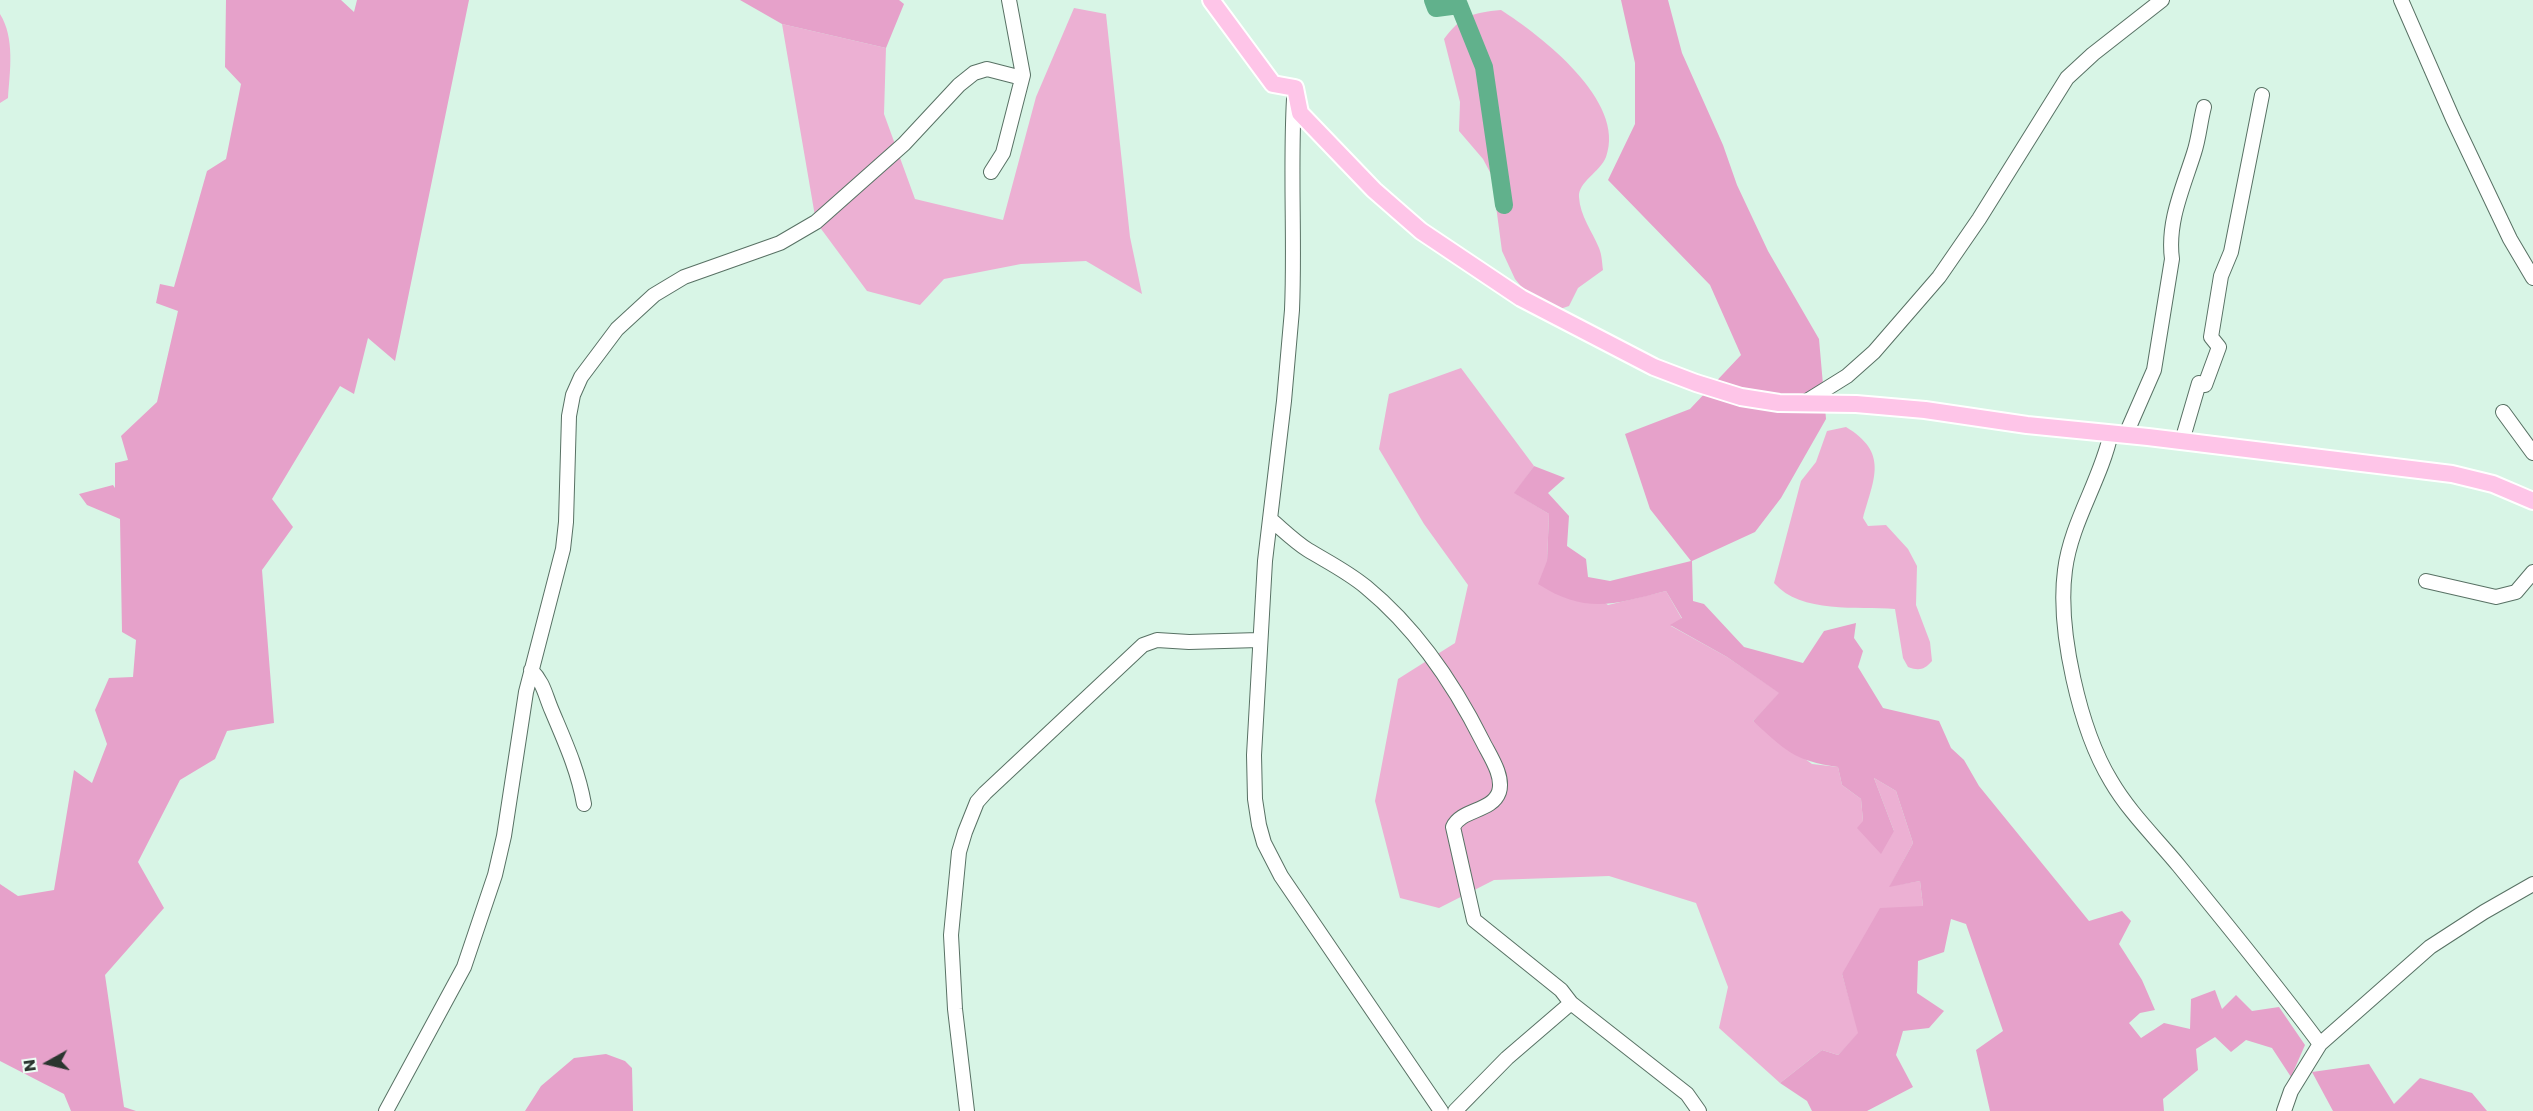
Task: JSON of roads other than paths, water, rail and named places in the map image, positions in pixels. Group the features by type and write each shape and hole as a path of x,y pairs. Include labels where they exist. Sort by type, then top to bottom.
{"main road":[{"path":"1211,0 1273,84 1295,88 1300,113 1374,190 1421,231 1512,292 1654,367 1676,376 1741,397 1802,404 1875,405 2027,425 2182,441 2452,474 2493,484 2533,501"}],"street":[{"path":"991,172 1003,153 1023,69 1010,0"},
{"path":"1802,404 1846,376 1874,352 1939,277 1979,219 2067,78 2162,0"},
{"path":"2401,0 2472,159 2510,239 2533,278"},
{"path":"386,1111 464,967 482,918 504,836 531,670 563,549 567,512 569,416 573,395 598,352 634,312 654,295 684,277 780,243 816,222 904,144 959,85 974,73 987,69 1022,78"},
{"path":"1295,88 1291,158 1294,267 1292,310 1259,640 1254,755 1255,799 1264,843 1281,876 1339,964 1442,1111"},
{"path":"2182,441 2199,383 2205,385 2218,347 2211,337 2221,276 2231,252 2262,95"},
{"path":"2204,107 2201,128 2183,182 2170,241 2172,259 2154,370 2108,450 2071,540 2063,587 2071,664 2086,728 2120,795 2248,949 2320,1044"},
{"path":"2503,412 2533,453"},
{"path":"1270,519 1308,550 1339,566 1367,588 1402,621 1465,706 1500,780 1498,794 1494,800 1457,819 1453,826 1474,920 1561,990 1571,1003 1687,1094 1699,1111"},
{"path":"2426,581 2496,597 2516,592 2533,572"},
{"path":"967,1111 955,1009 951,935 959,852 977,802 1143,645 1157,640 1190,642 1259,640"},
{"path":"531,670 546,689 551,708 567,743 580,782 584,804"},
{"path":"2284,1111 2291,1091 2320,1044 2430,947 2484,912 2533,885"},
{"path":"1455,1111 1507,1058 1571,1003"}],"waterway":[{"path":"1433,0 1436,8 1459,5 1484,67 1504,205"}]}
